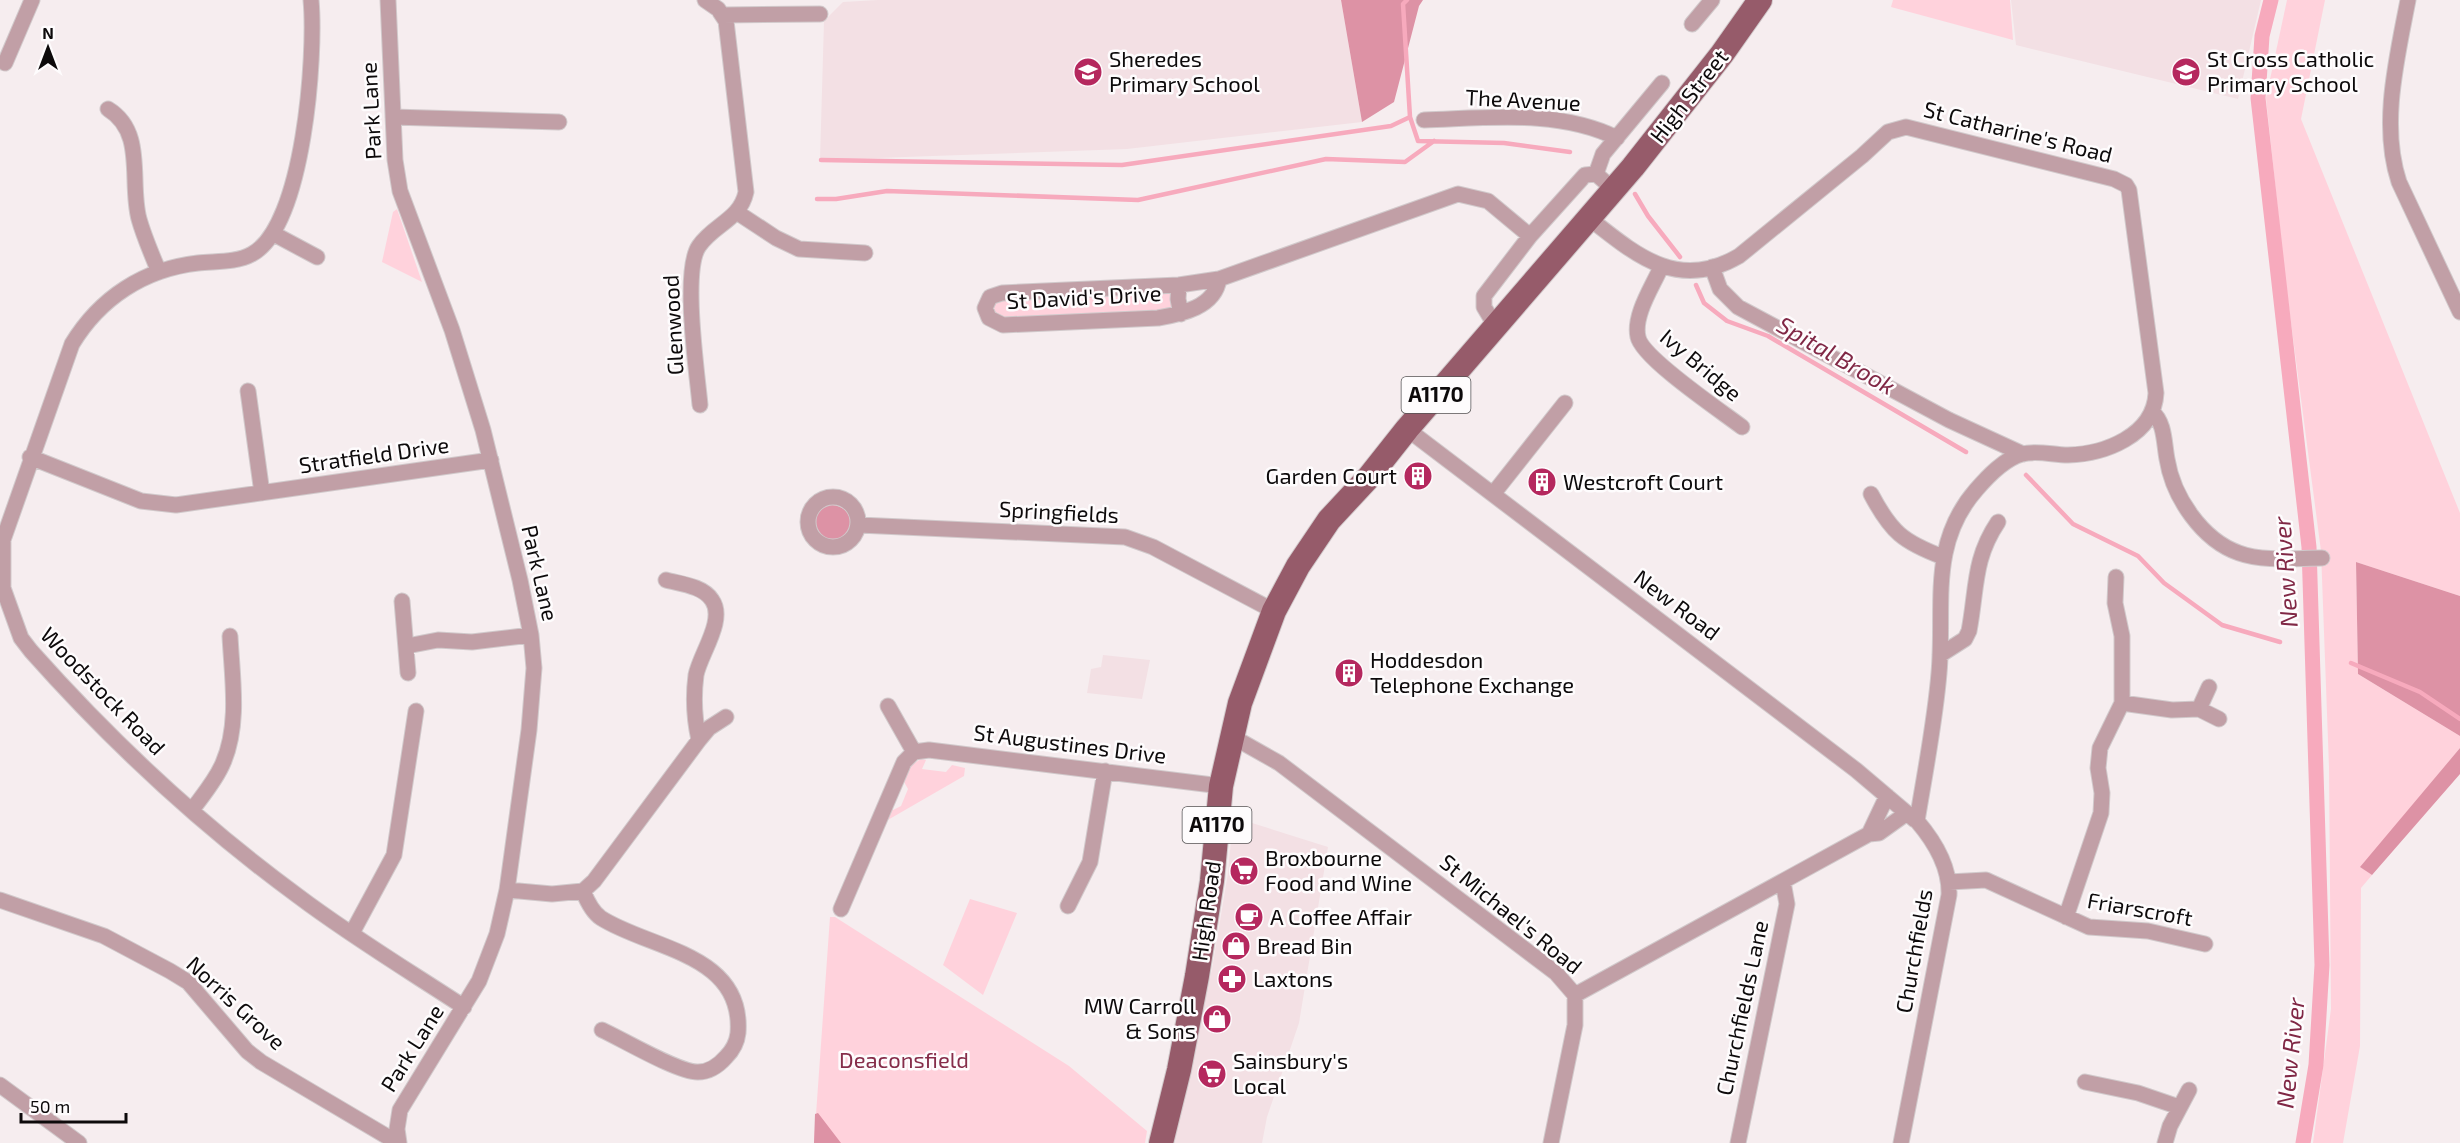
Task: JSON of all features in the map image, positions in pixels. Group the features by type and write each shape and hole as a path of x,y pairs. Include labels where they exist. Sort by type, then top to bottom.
{"main road":[{"name":"High Street","path":"1605,181 1722,54 1760,0"},
{"name":"A1170","path":"1274,611 1298,566 1329,520 1369,477 1407,429 1589,218 1605,181"},
{"name":"High Road","path":"1161,1143 1197,976 1212,881 1221,786 1240,703 1274,611"}],"street":[{"path":"5,63 32,0"},
{"name":"Woodstock Road","path":"310,0 312,43 304,126 288,199 274,234 251,255 159,272 117,293 104,303 81,329 72,344 7,523 1,558 3,588 21,638 85,711 192,810 299,897 464,1007"},
{"name":"Park Lane","path":"388,0 393,117 400,191 452,330 491,460 531,635 534,668 531,710 507,890 490,954 464,1007 400,1110 397,1129 399,1143"},
{"path":"705,0 723,15 728,28 746,192 738,213 776,238 799,249 865,253"},
{"path":"1692,24 1712,0"},
{"path":"2408,0 2398,54 2391,124 2393,159 2399,182 2460,312"},
{"path":"723,15 820,14"},
{"path":"1605,181 1600,159 1662,83"},
{"path":"108,109 118,115 129,132 134,153 134,188 139,219 159,272"},
{"path":"393,117 559,122"},
{"name":"The Avenue","path":"1424,120 1554,119 1589,125 1617,138"},
{"name":"St Catharine's Road","path":"1589,218 1631,252 1662,267 1674,271 1712,267 1739,256 1862,156 1888,132 1899,127 2118,181 2126,185 2130,194 2156,393 2152,412 2160,423 2171,479 2190,514 2234,550 2248,555 2276,558 2322,558"},
{"path":"1496,327 1484,307 1484,296 1580,178 1590,174 1605,181"},
{"name":"St David's Drive","path":"1220,279 1216,290 1201,304 1181,314 1158,318 1003,325 989,318 985,308 990,297 1002,293 1179,285 1220,279 1458,195 1488,201 1530,237"},
{"name":"Glenwood","path":"700,405 691,283 693,260 704,240 738,213"},
{"path":"274,234 317,257"},
{"name":"Ivy Bridge","path":"1662,267 1639,319 1637,328 1640,342 1660,364 1742,427"},
{"path":"1712,267 1720,289 1738,307 1949,420 2023,454 2074,455 2110,447 2134,434 2152,412"},
{"name":"St David's Drive","path":"1179,285 1178,299 1181,314"},
{"path":"248,391 262,493"},
{"path":"1493,494 1565,403"},
{"name":"New Road","path":"1407,429 1912,817"},
{"path":"1912,817 1935,703 1940,655 1942,557 1952,530 1967,501 1996,470 2023,454"},
{"name":"Stratfield Drive","path":"30,457 131,498 156,504 198,503 491,460"},
{"path":"1871,494 1896,534 1942,557"},
{"path":"1940,655 1965,639 1969,631 1976,570 1989,535 1998,522"},
{"name":"Springfields","path":"859,525 1125,537 1153,547 1274,611"},
{"path":"2116,577 2115,603 2122,636 2122,703 2172,710 2199,709 2219,719"},
{"path":"666,580 704,592 716,607 715,621 696,675 694,711 699,740"},
{"path":"402,601 408,673"},
{"path":"407,646 438,640 472,642 531,635"},
{"path":"192,810 223,763 232,729 230,636"},
{"path":"2199,709 2209,687"},
{"name":"Friarscroft","path":"2067,917 2096,834 2102,803 2098,757 2122,703"},
{"path":"841,909 904,762 914,752 888,706"},
{"path":"352,933 394,855 416,711"},
{"path":"507,890 552,894 583,891 594,880 699,740 709,728 726,717"},
{"name":"St Michael's Road","path":"1233,737 1279,763 1349,814 1556,973 1575,995 1869,834 1880,833 1912,817"},
{"name":"St Augustines Drive","path":"914,752 929,750 1221,786"},
{"path":"1068,906 1074,890 1087,871 1105,771"},
{"path":"1869,834 1887,796"},
{"name":"Churchfields","path":"1901,1143 1947,911 1949,882 1936,846 1912,817"},
{"name":"Friarscroft","path":"1949,882 1986,880 2067,917 2100,929 2148,931 2205,944"},
{"name":"Churchfields Lane","path":"1738,1143 1788,904 1783,882"},
{"path":"583,891 600,917 689,956 710,969 731,996 738,1036 728,1055 714,1067 701,1072 681,1068 602,1030"},
{"name":"Norris Grove","path":"0,900 104,936 170,971 188,982 247,1050 261,1062 399,1143"},
{"path":"1551,1143 1575,1025 1575,995"},
{"path":"2085,1082 2138,1093 2179,1107"},
{"path":"0,1085 79,1143"},
{"path":"2165,1143 2179,1107 2189,1090"}],"shaded area":[{"name":"Sheredes Primary School","path":"878,0 1341,0 1362,122 1127,149 820,160 824,21 843,2"},
{"path":"1341,0 1423,0 1419,6 1394,102 1362,122"},
{"name":"St Cross Catholic Primary School","path":"2011,0 2261,0 2238,99 2016,45"},
{"path":"832,505 845,511 851,524 845,537 832,543 819,537 813,524 819,511"},
{"path":"2356,562 2460,596 2460,736 2358,674"},
{"path":"1103,655 1150,660 1142,699 1087,693 1091,669 1101,667"},
{"path":"2460,748 2460,774 2372,875 2360,867"},
{"path":"1233,817 1328,847 1299,1023 1267,1117 1262,1143 1173,1143 1212,969 1228,873"},
{"path":"818,1113 841,1143 814,1143 815,1114"}],"green space":[{"path":"1893,0 2010,0 2013,40 1891,7"},
{"path":"2287,0 2325,0 2301,119 2460,513 2460,596 2356,562 2358,674 2460,736 2460,748 2361,867 2372,875 2361,888 2360,1046 2343,1143 2313,1143 2331,1009 2329,767 2321,551 2285,277 2266,98"},
{"path":"397,209 422,282 382,262 393,212"},
{"path":"1169,291 1172,294 1172,311 998,318 992,309 997,300"},
{"path":"921,759 926,760 922,769 946,772 952,765 965,768 964,776 886,821 891,806 893,810 901,806 908,789 903,780 908,767"},
{"path":"970,899 1017,913 983,995 943,965"},
{"name":"Deaconsfield","path":"830,917 835,917 1069,1066 1147,1131 1145,1143 814,1143"}],"waterway":[{"name":"Spital Brook","path":"1407,0 1403,4 1410,117 1418,141 1504,143 1570,152"},
{"name":"New River","path":"2271,0 2262,36 2258,98 2309,547 2322,965 2316,1065 2303,1143"},
{"path":"821,160 1122,165 1391,126 1410,117"},
{"path":"817,199 836,199 887,191 1138,200 1326,159 1405,162 1434,141"},
{"name":"Spital Brook","path":"1635,194 1648,216 1680,257"},
{"name":"Spital Brook","path":"1696,285 1704,303 1727,321 1768,336 1966,452"},
{"name":"Spital Brook","path":"2026,475 2073,524 2138,556 2164,583 2222,625 2280,642"},
{"name":"Spital Brook","path":"2351,663 2420,692 2460,719"}],"place":[{"name":"Sheredes Primary School","path":"1088,72"},
{"name":"St Cross Catholic Primary School","path":"2186,72"},
{"name":"Garden Court","path":"1418,476"},
{"name":"Westcroft Court","path":"1542,482"},
{"name":"Hoddesdon Telephone Exchange","path":"1349,673"},
{"name":"Broxbourne Food and Wine","path":"1244,871"},
{"name":"A Coffee Affair","path":"1249,917"},
{"name":"Bread Bin","path":"1236,946"},
{"name":"Laxtons","path":"1232,979"},
{"name":"MW Carroll & Sons","path":"1217,1019"},
{"name":"Sainsbury's Local","path":"1212,1074"}]}
